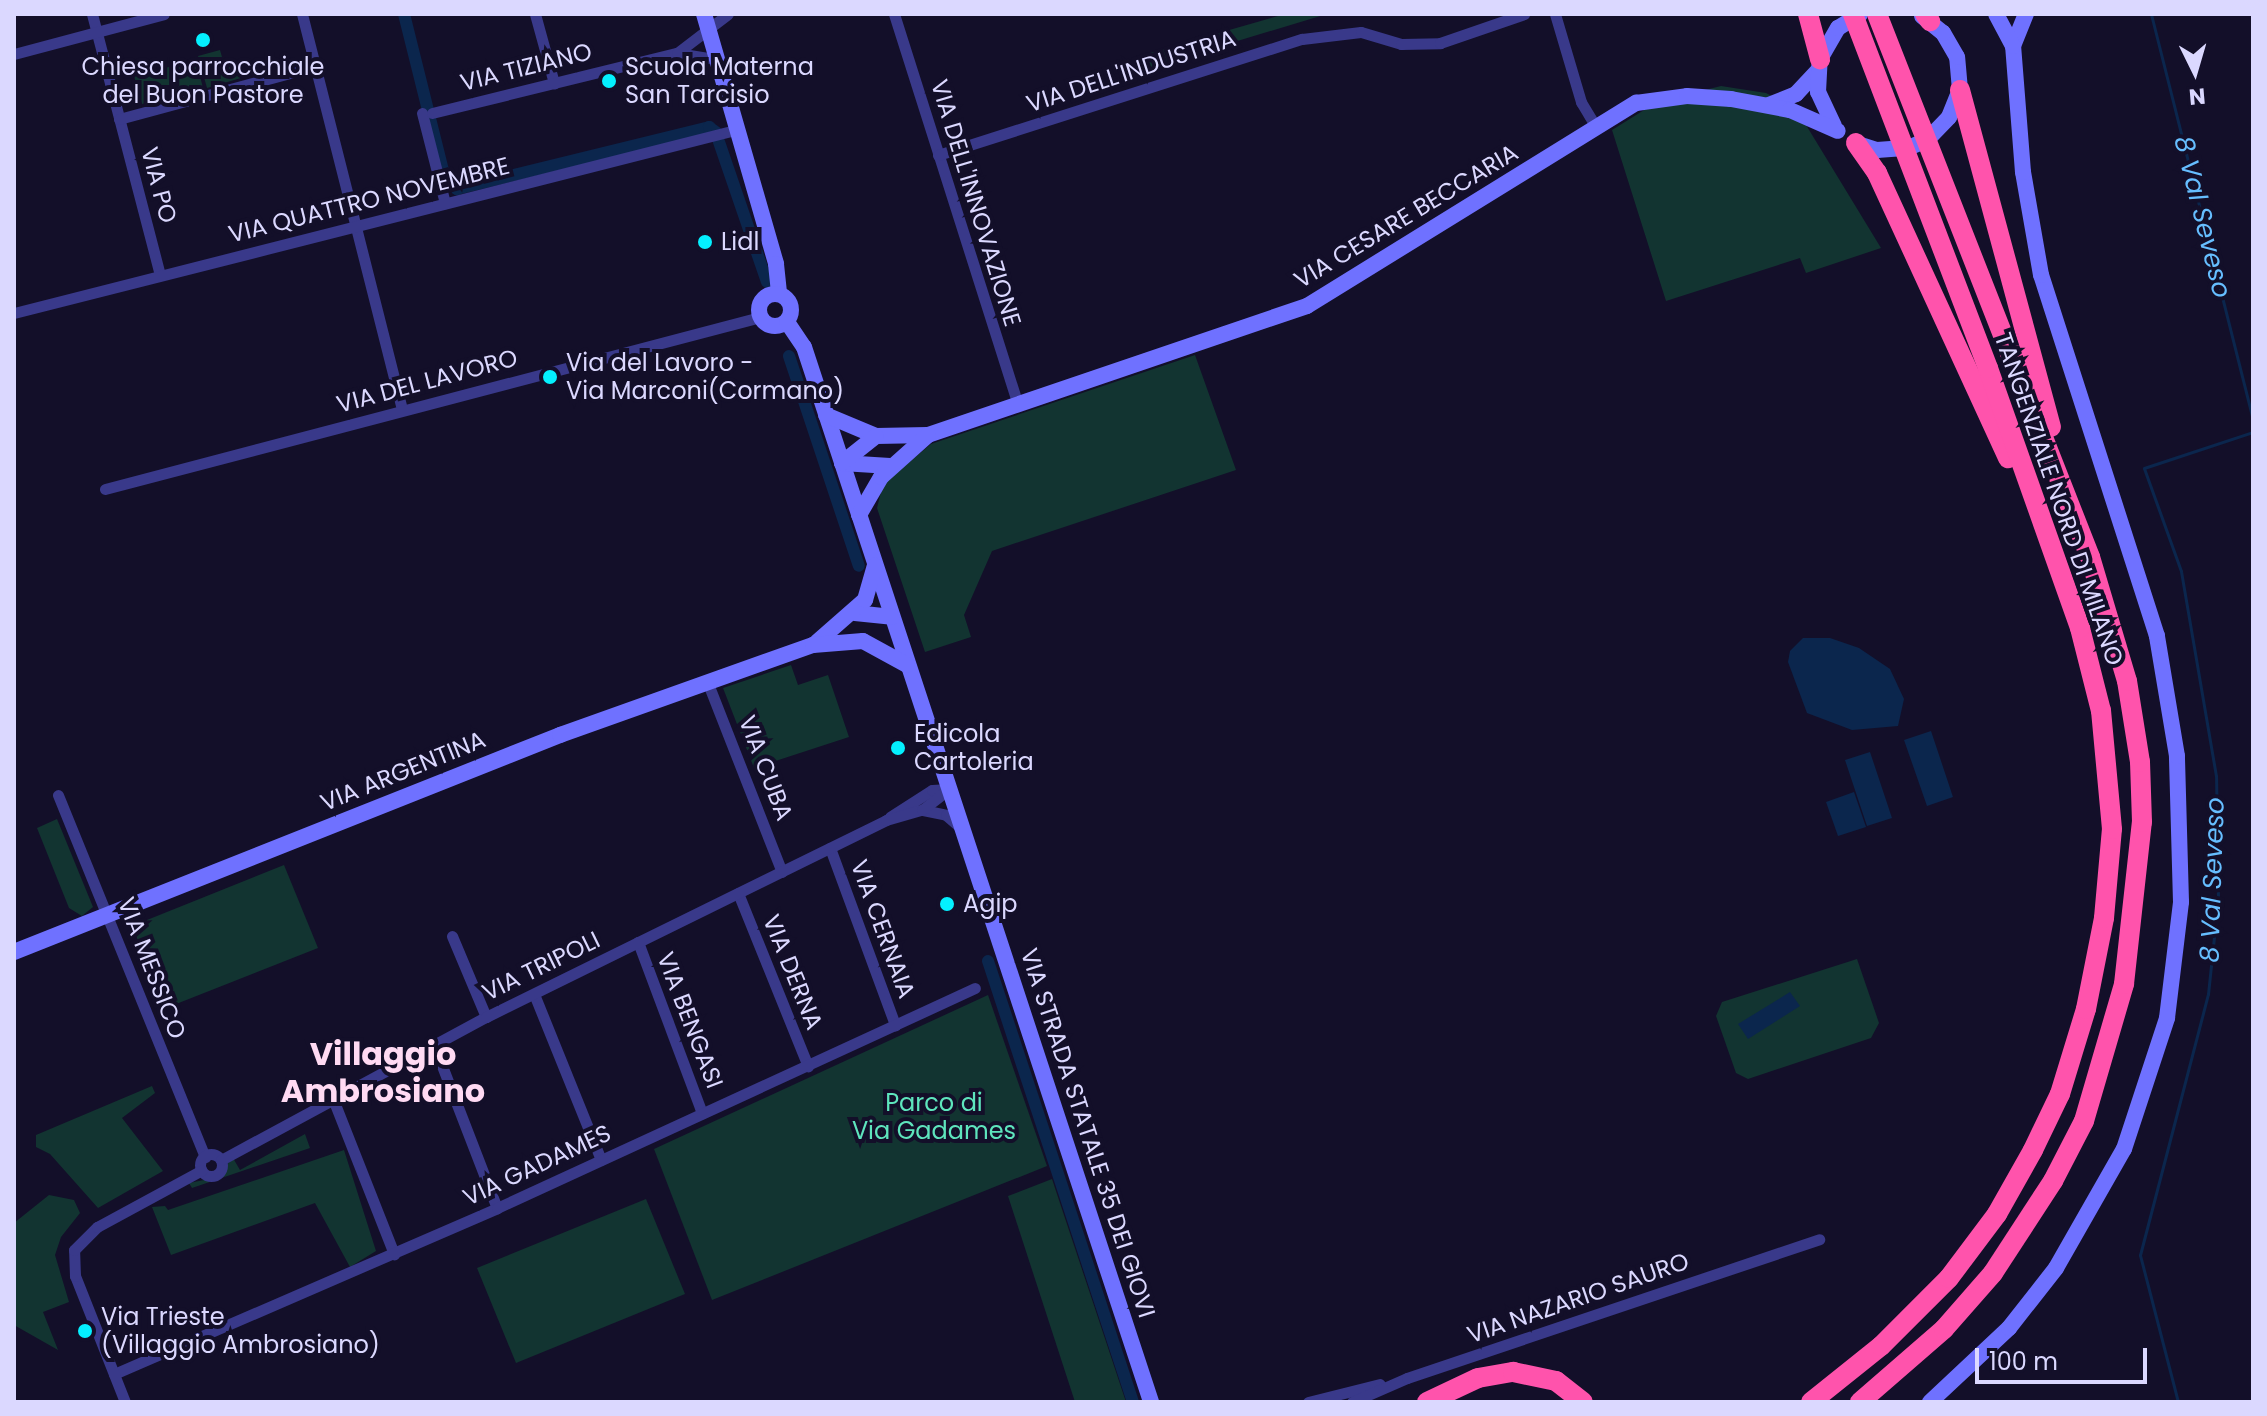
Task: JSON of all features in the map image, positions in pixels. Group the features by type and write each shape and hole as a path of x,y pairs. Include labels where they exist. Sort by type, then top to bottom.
{"highway":[{"path":"1808,14 1819,64"},
{"name":"TANGENZIALE NORD DI MILANO","path":"1811,1402 1916,1314 1997,1214 2060,1094 2078,1040 2104,918 2111,806 2098,695 2060,570 1860,24 1853,14"},
{"name":"TANGENZIALE NORD DI MILANO","path":"1860,1402 1944,1329 2018,1239 2084,1121 2109,1048 2137,895 2140,762 2127,681 2090,557 1879,19"},
{"path":"1960,90 2090,557"},
{"path":"1856,143 1877,173 2060,570"},
{"path":"1427,1402 1478,1378 1513,1372 1556,1381 1583,1402"}],"main road":[{"path":"1930,1402 2009,1328 2056,1268 2124,1149 2167,1018 2181,902 2180,800 2163,667 2141,581 2041,275 2023,172 2013,46 1996,14"},
{"path":"2013,46 2026,14"},
{"path":"1856,143 1887,151 1918,145 1943,126 1960,90 1954,51 1924,16"},
{"path":"706,22 776,264 779,294 791,304 787,322 804,347 943,770"},
{"path":"1767,106 1796,94 1819,64 1838,28 1860,24"},
{"path":"1819,64 1821,103 1838,131"},
{"name":"VIA CESARE BECCARIA","path":"928,435 1307,306 1636,103 1660,97 1708,97 1767,106 1817,118 1856,143"},
{"path":"779,294 762,300 760,317 768,325 787,322"},
{"path":"826,415 876,436 928,435"},
{"path":"859,515 890,466 928,435"},
{"path":"842,463 876,436"},
{"path":"842,463 890,466"},
{"name":"VIA ARGENTINA","path":"813,645 855,613 870,590 875,564"},
{"path":"855,613 892,617"},
{"path":"863,641 882,631 892,617"},
{"path":"863,641 890,651 908,666"},
{"name":"VIA ARGENTINA","path":"14,952 707,681 813,645 863,641"},
{"name":"VIA STRADA STATALE 35 DEI GIOVI","path":"943,770 1151,1402"}],"street":[{"name":"VIA PO","path":"92,14 160,275"},
{"path":"14,54 164,14"},
{"path":"302,14 402,410"},
{"path":"535,14 554,83"},
{"name":"VIA TIZIANO","path":"677,53 706,22 728,14"},
{"name":"VIA DELL'INNOVAZIONE","path":"894,14 1018,404"},
{"name":"VIA DELL'INDUSTRIA","path":"938,155 1302,39 1361,32 1401,44 1440,43 1524,14"},
{"path":"1555,14 1581,102 1596,127"},
{"name":"VIA TIZIANO","path":"445,203 427,113 677,53 716,59"},
{"path":"119,119 315,66"},
{"name":"VIA QUATTRO NOVEMBRE","path":"14,313 735,130"},
{"name":"VIA DEL LAVORO","path":"105,489 760,317"},
{"name":"VIA CUBA","path":"707,681 782,872"},
{"name":"VIA TRIPOLI","path":"114,1374 75,1276 74,1250 97,1227 202,1170 216,1175 221,1160 486,1017 886,820 932,790 943,770"},
{"name":"VIA TRIPOLI","path":"932,790 949,789"},
{"name":"VIA TRIPOLI","path":"886,820 922,810 949,789"},
{"name":"VIA MESSICO","path":"58,795 205,1157"},
{"path":"922,810 946,815 964,833"},
{"name":"VIA CERNAIA","path":"830,848 895,1025"},
{"name":"VIA DERNA","path":"738,893 808,1066"},
{"path":"452,936 486,1017"},
{"name":"VIA BENGASI","path":"638,942 702,1113"},
{"name":"VIA GADAMES","path":"114,1374 497,1208 975,988"},
{"path":"534,994 601,1160"},
{"path":"434,1045 497,1208"},
{"path":"333,1099 394,1254"},
{"path":"202,1170 205,1157 221,1160"},
{"name":"VIA NAZARIO SAURO","path":"1352,1402 1407,1378 1819,1239"},
{"path":"114,1374 125,1402"},
{"path":"1308,1402 1407,1378"}],"green space":[{"path":"1285,14 1327,14 1145,69 1142,55"},
{"path":"220,50 224,64 237,61 241,78 207,88 198,56"},
{"path":"196,60 203,88 142,104 134,76"},
{"path":"1721,86 1766,93 1787,104 1803,120 1881,248 1806,273 1800,258 1666,301 1612,130 1657,102"},
{"path":"1195,355 1236,470 992,551 964,615 971,637 925,652 877,508 883,484 931,444"},
{"path":"791,665 798,685 828,675 849,737 754,768 723,688"},
{"path":"57,819 93,907 82,916 69,908 37,828"},
{"path":"284,865 318,948 166,1008 132,926"},
{"path":"1857,959 1879,1023 1871,1038 1748,1079 1736,1073 1716,1016 1722,1002"},
{"name":"Parco di Via Gadames","path":"988,995 1047,1166 712,1300 654,1149"},
{"path":"152,1086 155,1093 122,1118 163,1171 98,1208 50,1154 36,1147 36,1135"},
{"path":"305,1134 310,1148 192,1188 189,1183 214,1178 233,1158 240,1170"},
{"path":"344,1150 376,1251 350,1267 315,1203 171,1255 152,1207 165,1206 168,1210"},
{"path":"1052,1179 1126,1402 1075,1402 1008,1196"},
{"path":"49,1195 74,1200 80,1213 61,1237 55,1255 69,1302 43,1312 58,1350 14,1325 14,1223"},
{"path":"646,1199 685,1294 516,1363 477,1268"}],"water":[{"path":"1803,638 1830,638 1859,648 1890,669 1904,699 1898,726 1852,730 1807,713 1788,662 1790,651"},
{"path":"1931,731 1953,797 1927,806 1904,740"},
{"path":"1870,752 1892,818 1867,826 1845,760"},
{"path":"1854,792 1866,827 1838,836 1826,802"},
{"path":"1790,992 1800,1006 1748,1039 1738,1024"}],"waterway":[{"path":"404,14 443,170 457,189 709,127 716,132"},
{"name":"8 Val Seveso","path":"2151,14 2253,420"},
{"path":"718,139 767,282"},
{"path":"789,356 859,566"},
{"name":"8 Val Seveso","path":"2178,1402 2140,1255 2208,994 2218,899 2216,776 2181,571 2144,468 2253,432"},
{"path":"988,961 1133,1402"}],"place":[{"name":"Chiesa parrocchiale del Buon Pastore","path":"203,40"},
{"name":"Scuola Materna San Tarcisio","path":"609,81"},
{"name":"Lidl","path":"705,242"},
{"name":"Via del Lavoro - Via Marconi(Cormano)","path":"550,377"},
{"name":"Edicola Cartoleria","path":"898,748"},
{"name":"Agip","path":"947,904"},
{"name":"Via Trieste (Villaggio Ambrosiano)","path":"85,1331"}],"district":[{"name":"Villaggio Ambrosiano","path":"383,1074"}]}
